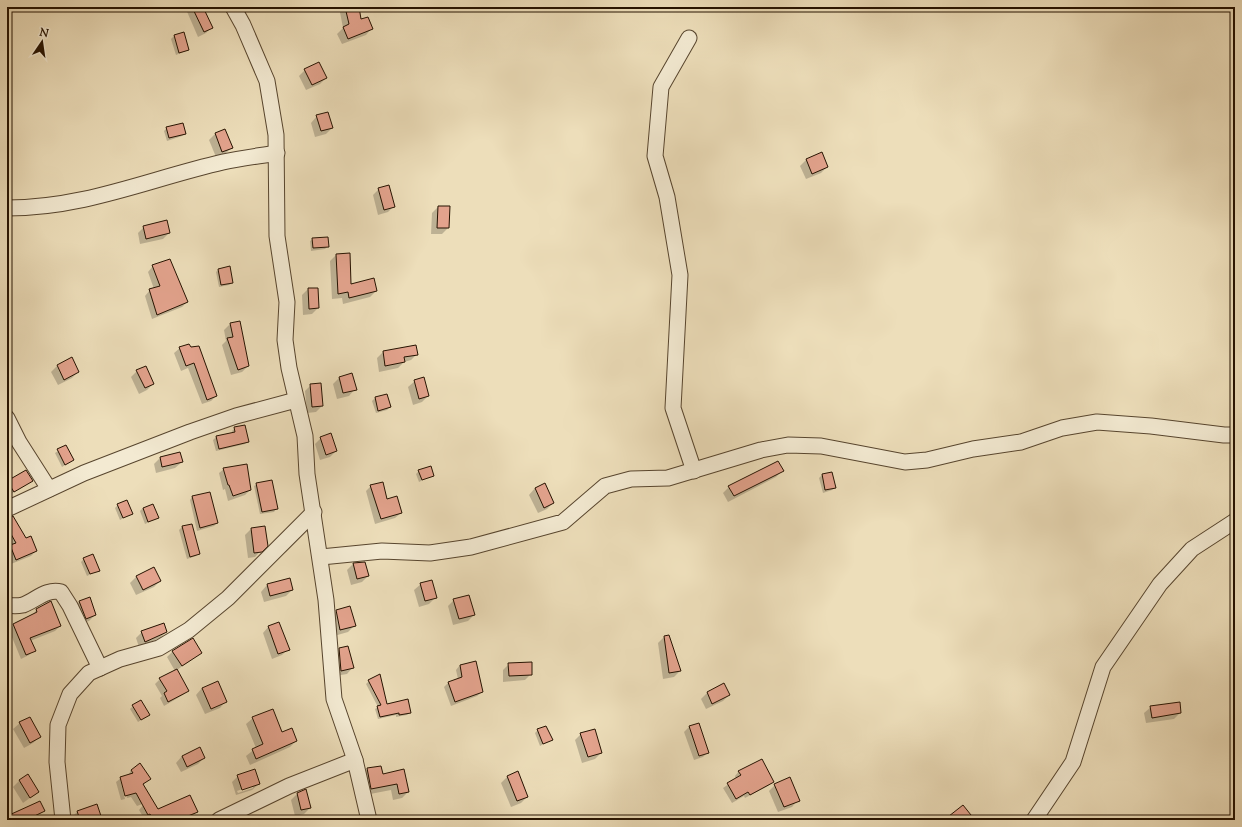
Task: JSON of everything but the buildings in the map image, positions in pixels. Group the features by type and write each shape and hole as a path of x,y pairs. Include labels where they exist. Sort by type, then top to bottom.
{"street":[{"path":"233,7 243,25 267,81 277,153 277,236 287,302 285,340 289,368 305,436 307,474 321,557 334,699 354,760 368,820"},
{"path":"689,38 661,87 655,156 667,197 680,275 674,408 694,471"},
{"path":"7,208 90,199 223,162 277,153"},
{"path":"7,509 84,473 236,416 296,400"},
{"path":"7,418 22,448 49,489"},
{"path":"321,557 382,551 430,554 471,547 562,522 605,486 631,479 668,478 761,450 788,445 821,446 905,462 927,460 973,449 1021,442 1062,428 1097,422 1235,435"},
{"path":"63,820 57,762 58,725 70,694 89,673 120,659 159,648 189,630 228,598 314,512"},
{"path":"1034,820 1073,762 1083,736 1093,696 1104,667 1112,654 1160,584 1192,549 1235,521"},
{"path":"7,606 21,606 47,592 54,590 61,592 70,606 100,668"},
{"path":"219,820 289,786 354,760"}]}
